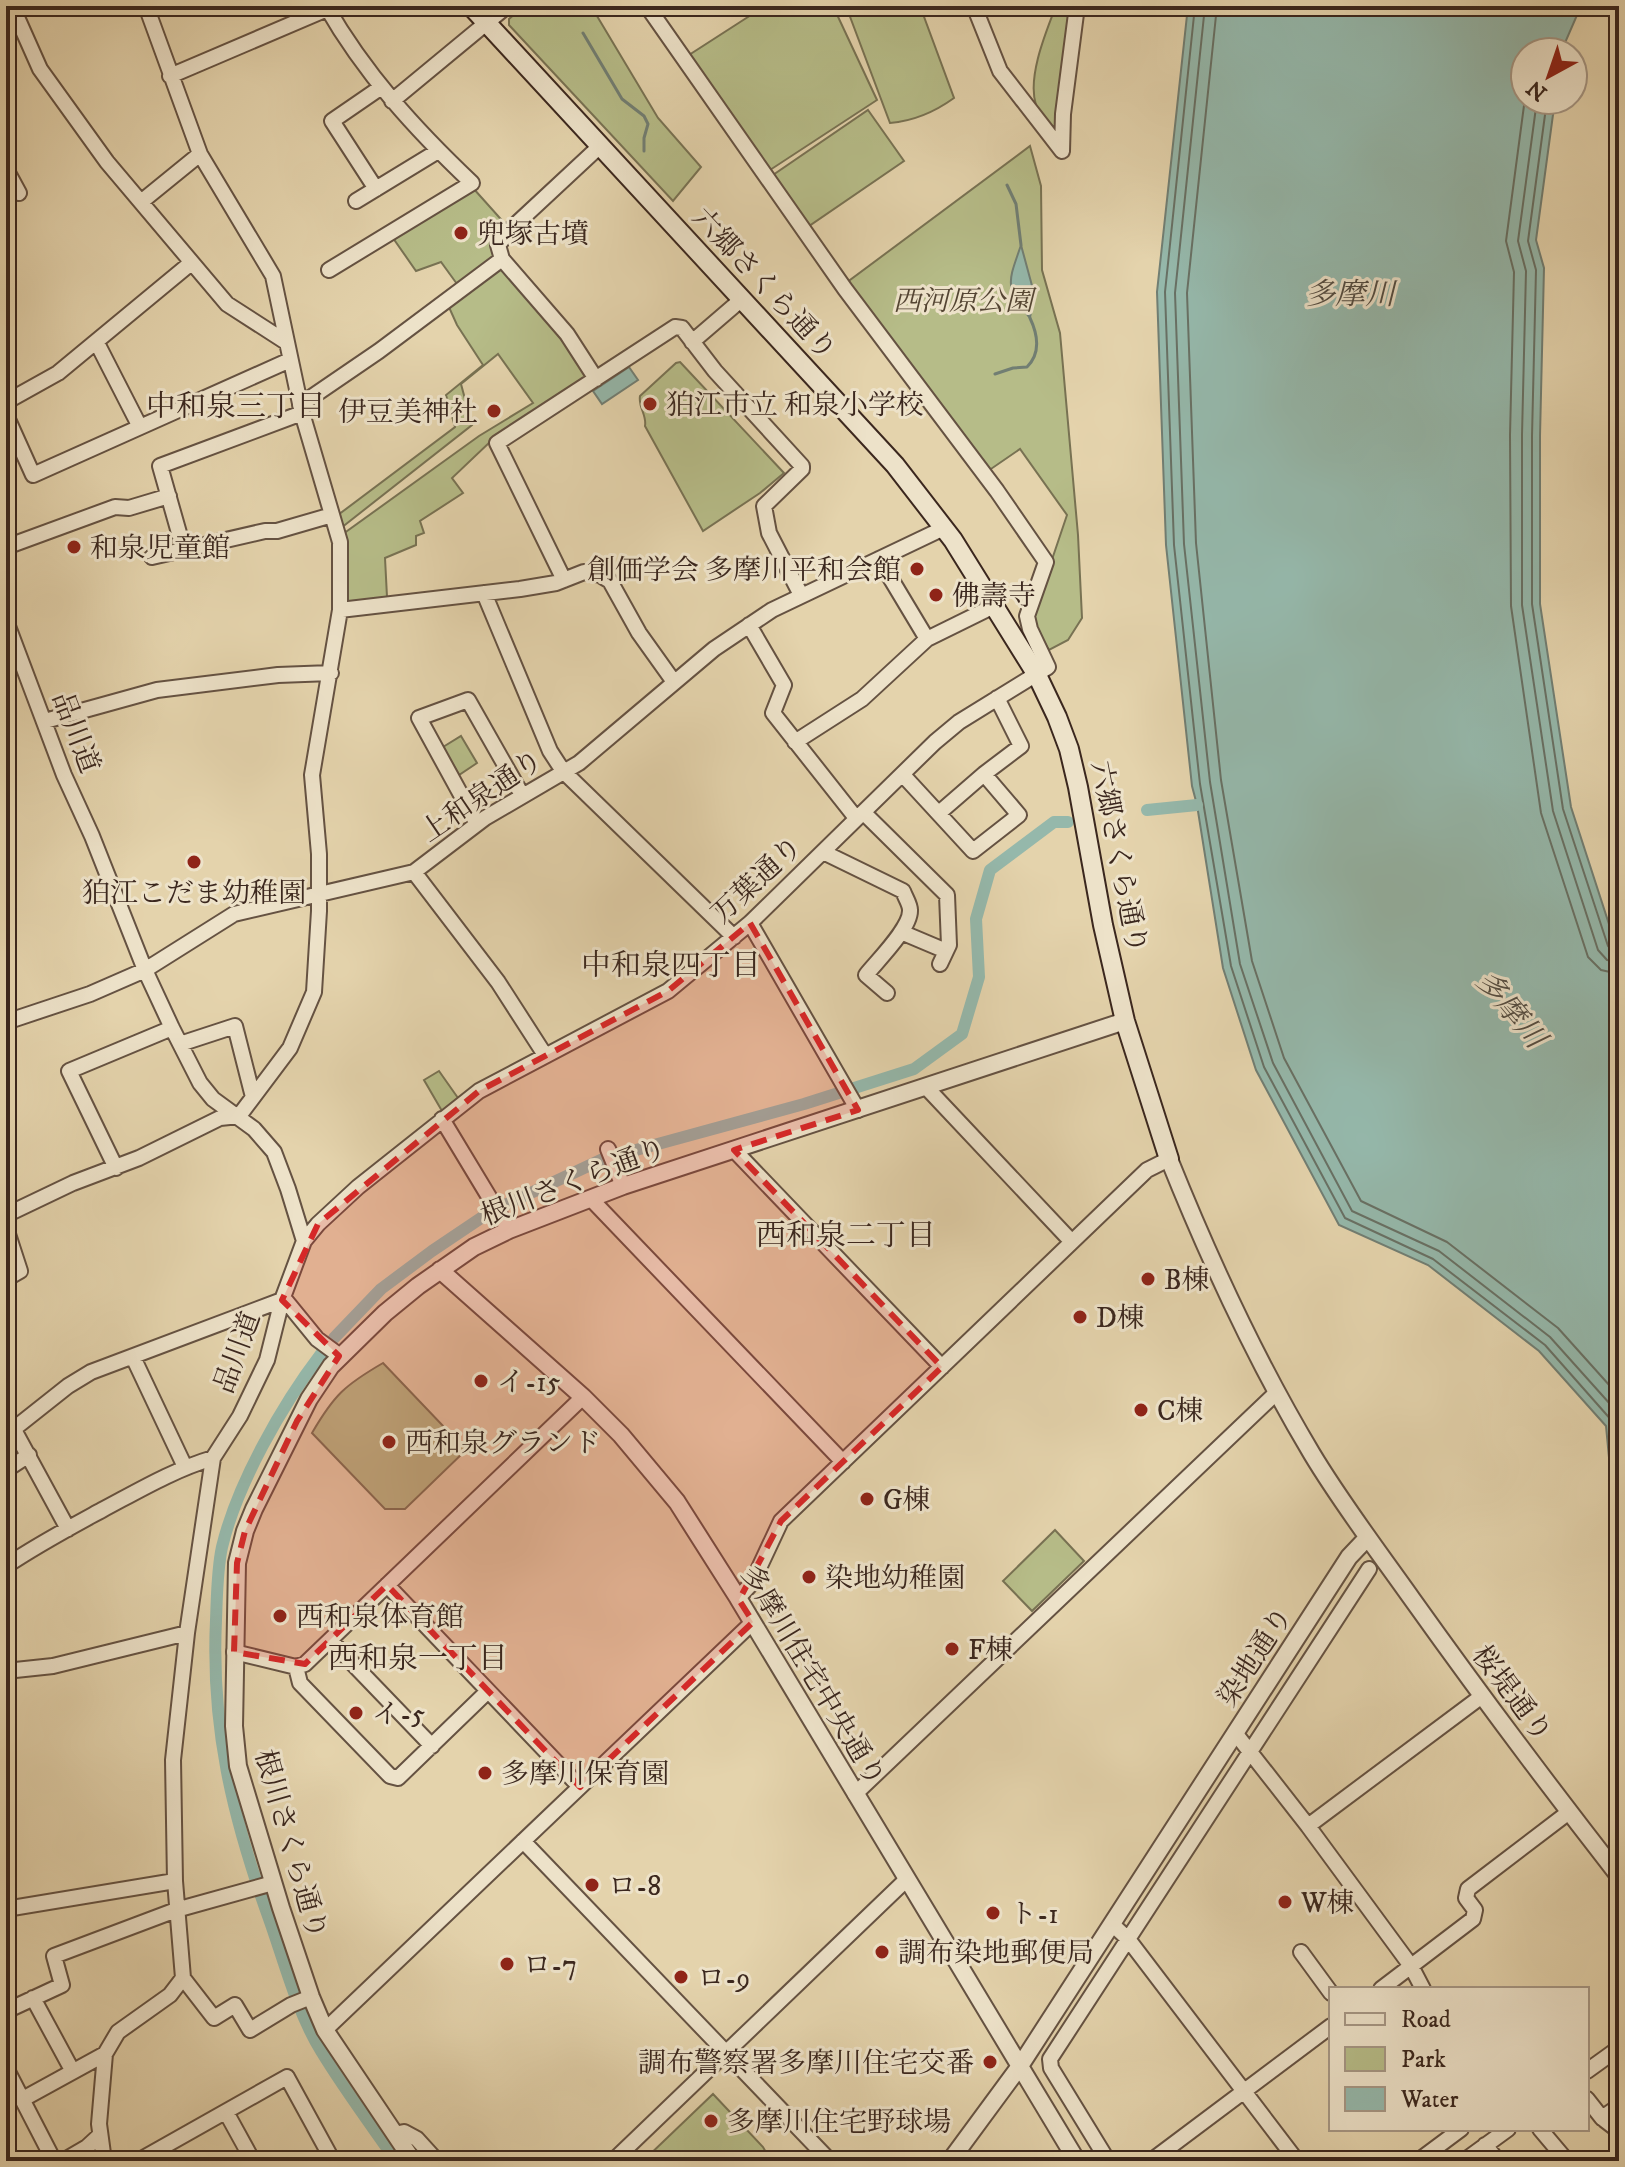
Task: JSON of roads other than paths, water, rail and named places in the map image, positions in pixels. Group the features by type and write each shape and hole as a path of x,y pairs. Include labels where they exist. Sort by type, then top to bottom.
{"main road":[{"name":"六郷さくら通り","path":"471,6 895,465 944,528 1037,675 1069,749 1125,1021 1169,1159"}],"street":[{"path":"12,6 40,69 107,162 227,304 286,342"},
{"path":"6,1215 73,1183 116,1168 220,1118 239,1116 290,1048 314,992 319,854 312,775 340,610 340,542 301,409 273,276 200,154 146,6"},
{"path":"392,101 507,6"},
{"path":"647,6 839,281 997,491 1046,562 1027,616 1048,667 1037,675"},
{"path":"974,6 1000,71 1062,151 1064,103 1077,6"},
{"path":"170,76 327,7 352,50 380,88 472,183 329,270"},
{"path":"376,189 332,121 380,88"},
{"path":"596,379 567,334 502,259 498,245 513,227 600,146"},
{"path":"356,201 438,151"},
{"path":"141,202 200,154"},
{"path":"6,169 19,193"},
{"path":"183,547 160,466 301,409 502,259"},
{"path":"6,402 58,373 191,263"},
{"path":"692,342 742,299"},
{"path":"564,580 497,443 675,327 682,328 775,439 802,466 764,506 769,533 801,595"},
{"path":"97,343 140,427"},
{"path":"6,415 33,475 290,360"},
{"path":"6,547 115,507 129,508 169,496"},
{"path":"152,557 183,547 277,531 332,515"},
{"name":"上和泉通り","path":"6,1022 90,994 145,970 234,914 414,872 477,824 579,763 674,682 749,625 801,595 944,528"},
{"path":"879,559 927,639"},
{"path":"340,610 484,593 564,580 584,572 600,575 610,581 639,633 674,682"},
{"path":"484,593 550,751 563,771 734,937"},
{"path":"795,742 862,699 927,639 994,606"},
{"name":"品川道","path":"6,621 64,775 172,1028 200,1083 213,1099 254,1129 274,1152 304,1241 282,1300 267,1360 240,1416 213,1458 187,1633 173,1760 176,1910 183,1978"},
{"path":"749,625 784,685 773,713 860,815 947,895 949,945 943,957 901,932"},
{"path":"45,721 157,690 278,675 331,673"},
{"name":"万葉通り","path":"304,1241 358,1187 479,1091 668,991 750,923 959,722 1037,675"},
{"path":"939,813 1021,746 997,698"},
{"path":"477,824 419,718 468,700 522,795"},
{"path":"903,775 973,851 1019,815 984,774"},
{"path":"823,852 903,891 910,908 901,932 866,975 887,993"},
{"path":"414,872 498,982 545,1055"},
{"path":"750,923 855,1104"},
{"name":"根川さくら通り","path":"413,2161 302,2000 238,1766 234,1726 237,1563 245,1531 297,1421 322,1379 340,1356 385,1313 505,1224 591,1199 734,1150 855,1104 926,1087 1125,1021"},
{"path":"180,1044 235,1026 253,1097"},
{"path":"116,1168 69,1071 172,1028"},
{"path":"926,1087 1072,1242"},
{"path":"442,1119 505,1224"},
{"path":"734,1150 942,1367"},
{"path":"611,1155 623,1186"},
{"path":"738,1598 752,1583 781,1521 1147,1170 1169,1159 1243,1332 1314,1458 1367,1538"},
{"path":"591,1199 843,1462"},
{"path":"6,1228 20,1271 6,1279"},
{"name":"多摩川住宅中央通り","path":"440,1270 583,1397 660,1480 700,1536 753,1622 1077,2161"},
{"path":"68,1529 9,1420 91,1372 282,1300 317,1339 340,1356"},
{"path":"133,1357 185,1467"},
{"path":"855,1794 1276,1393"},
{"path":"234,1652 296,1667 305,1664 583,1397"},
{"path":"6,1470 29,1455"},
{"path":"6,1566 39,1543 185,1467 213,1458"},
{"name":"桜堤通り","path":"1367,1538 1619,1876"},
{"name":"染地通り","path":"950,2161 1020,2066 1349,1557 1367,1538"},
{"path":"1108,2161 1049,2064 1369,1569"},
{"path":"387,1585 580,1787"},
{"path":"325,2030 753,1622"},
{"path":"6,1671 53,1666 187,1633"},
{"path":"330,1640 432,1746"},
{"path":"296,1667 300,1683 390,1776 398,1778 488,1691"},
{"path":"1308,1826 1482,1696"},
{"path":"1236,1734 1411,1966 1422,1987"},
{"path":"1384,1987 1473,1919 1475,1910 1466,1898 1468,1889 1569,1812"},
{"path":"523,1841 830,2161"},
{"path":"613,2161 907,1879"},
{"path":"6,1909 175,1881"},
{"path":"6,2011 62,1985 54,1956 176,1910 269,1884"},
{"path":"1112,1924 1128,1939 1297,2161"},
{"path":"1301,1952 1329,1990"},
{"path":"104,2161 100,2135 105,2054 118,2032 170,1995 183,1978 214,2018 235,2005 250,2030 302,2000"},
{"path":"33,1998 72,2070"},
{"path":"1151,2161 1329,2027"},
{"path":"1589,2070 1619,2048"},
{"path":"23,2099 105,2054"},
{"path":"6,2068 54,2161"},
{"path":"138,2161 287,2077 333,2161"},
{"path":"1589,2102 1602,2118 1619,2131"},
{"path":"1602,2118 1619,2106"},
{"path":"226,2112 253,2161"},
{"path":"1418,2161 1458,2131"},
{"path":"1464,2161 1505,2131"},
{"path":"1542,2131 1567,2161"},
{"path":"395,2134 404,2132 417,2139 437,2161"},
{"path":"63,2161 100,2135"},
{"path":"1485,2145 1498,2161"},
{"path":"165,2146 173,2161"}],"water":[{"name":"多摩川","path":"1188,6 1581,6 1568,36 1509,36 1509,116 1553,116 1536,240 1544,268 1540,604 1571,807 1619,955 1619,1529 1615,1521 1606,1426 1539,1351 1428,1265 1339,1225 1256,1070 1223,968 1192,786 1166,545 1157,292"},
{"path":"1021,245 1034,293 1030,318 1016,298 1011,283"},
{"path":"629,367 638,380 602,404 593,391"}],"waterway":[{"path":"583,33 622,99 644,116 648,124 644,151"},
{"path":"1007,185 1016,204 1021,245"},
{"path":"995,374 1027,367 1031,362 1037,344 1030,318"},
{"path":"1147,810 1197,805"},
{"path":"334,1338 381,1289 490,1212 603,1159 804,1104 914,1069 962,1034 979,977 976,919 990,870 1054,822 1068,822"},
{"path":"321,1354 262,1446 229,1523 219,1565 215,1659 217,1697 234,1806 297,2002 321,2051 396,2161"}],"place":[{"name":"兜塚古墳","path":"461,233"},
{"name":"狛江市立 和泉小学校","path":"650,404"},
{"name":"伊豆美神社","path":"494,411"},
{"name":"和泉児童館","path":"74,547"},
{"name":"創価学会 多摩川平和会館","path":"917,569"},
{"name":"佛壽寺","path":"936,595"},
{"name":"狛江こだま幼稚園","path":"194,862"},
{"name":"B棟","path":"1148,1279"},
{"name":"D棟","path":"1080,1317"},
{"name":"イ-15","path":"481,1381"},
{"name":"C棟","path":"1141,1410"},
{"name":"西和泉グランド","path":"389,1442"},
{"name":"G棟","path":"867,1499"},
{"name":"染地幼稚園","path":"809,1577"},
{"name":"西和泉体育館","path":"280,1616"},
{"name":"F棟","path":"952,1649"},
{"name":"イ-5","path":"356,1713"},
{"name":"多摩川保育園","path":"485,1773"},
{"name":"ロ-8","path":"592,1885"},
{"name":"W棟","path":"1285,1902"},
{"name":"ト-1","path":"993,1913"},
{"name":"調布染地郵便局","path":"882,1952"},
{"name":"ロ-7","path":"507,1964"},
{"name":"ロ-9","path":"681,1977"},
{"name":"調布警察署多摩川住宅交番","path":"990,2062"},
{"name":"多摩川住宅野球場","path":"711,2121"}],"district":[{"name":"中和泉三丁目","path":"236,406"},
{"name":"中和泉四丁目","path":"671,965"},
{"name":"西和泉二丁目","path":"846,1235"},
{"name":"西和泉一丁目","path":"418,1658"}],"park label":[{"name":"西河原公園","path":"963,300"}]}
